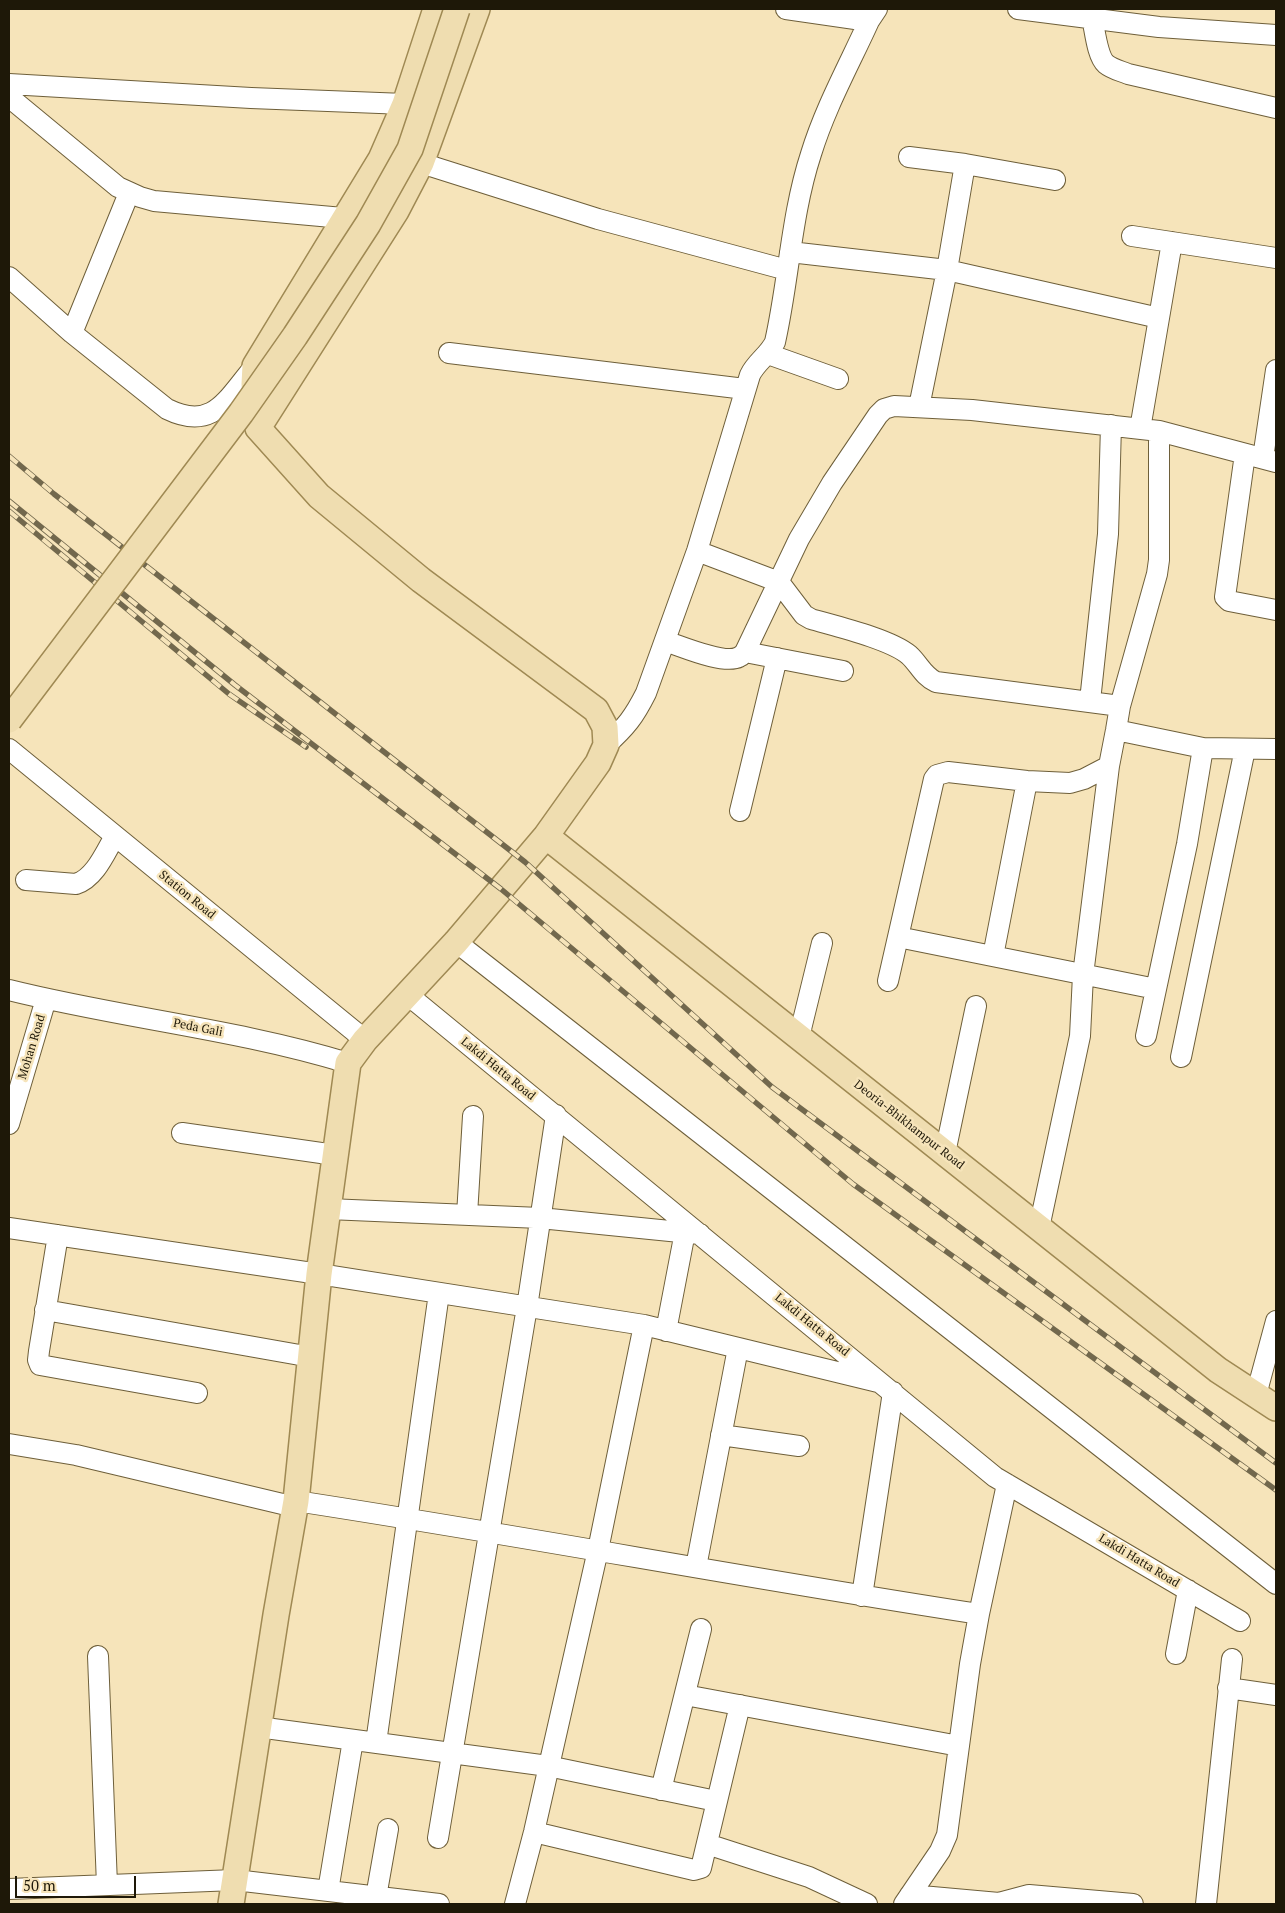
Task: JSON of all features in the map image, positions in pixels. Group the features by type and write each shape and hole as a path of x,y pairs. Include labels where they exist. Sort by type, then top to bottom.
{"main road":[{"path":"231,1904 258,1727 296,1504 319,1274 348,1064 365,1040 456,942 546,836 598,763 606,745 604,727 596,710 421,580 319,496 258,428 254,384 255,366 343,218 381,159 405,104 436,9"},
{"path":"9,720 241,413 295,336 368,224 410,149 457,9"},
{"path":"258,428 396,211 421,163 477,9"},
{"name":"Deoria-Bhikhampur Road","path":"546,836 1218,1370 1266,1401"}],"street":[{"path":"606,745 627,726 646,693 697,551 745,389 755,366 768,354 775,342 797,209 811,154 830,104 873,15 786,9"},
{"path":"1018,9 1092,18 1146,17 1276,35"},
{"path":"1092,18 1101,56 1105,64 1116,70 1276,108"},
{"path":"9,84 252,98 405,104"},
{"path":"9,97 118,187 129,193 154,201 343,218"},
{"path":"908,157 966,164 1056,180"},
{"path":"421,163 598,220 788,261 947,270 1159,318"},
{"path":"919,408 966,164"},
{"path":"72,333 129,193"},
{"path":"1132,236 1276,258"},
{"path":"1039,1228 1080,1036 1083,975 1109,766 1120,706 1157,574 1159,560 1149,430 1159,318 1172,242"},
{"path":"9,277 72,333 167,409 180,416 192,418 205,416 217,410 255,366"},
{"path":"449,353 745,389"},
{"path":"768,354 838,378"},
{"path":"1276,370 1262,458 1225,597 1229,601 1276,610"},
{"path":"665,640 717,657 730,659 739,657 745,652 799,539 832,483 884,409 894,406 972,410 1111,425 1149,430 1262,458"},
{"path":"1090,701 1108,534 1111,425"},
{"path":"697,551 779,582 804,615 811,619 875,638 898,649 908,655 927,678 936,682 1120,706"},
{"path":"745,652 843,671"},
{"path":"740,811 777,658"},
{"path":"1116,730 1203,748 1276,749"},
{"path":"1146,1036 1186,844 1203,748"},
{"path":"1182,1057 1245,749"},
{"name":"Station Road","path":"9,750 365,1040"},
{"path":"888,981 936,775 948,772 1027,781 1076,782 1109,766"},
{"path":"994,956 1027,781"},
{"path":"26,880 76,884 83,881 91,875 115,836"},
{"path":"898,937 1156,989"},
{"path":"456,942 1276,1584"},
{"path":"798,1037 822,943"},
{"name":"Peda Gali","path":"9,990 46,999 254,1038 348,1064"},
{"name":"Lakdi Hatta Road","path":"408,995 556,1116 693,1233 888,1387 995,1477 1240,1621"},
{"name":"Mohan Road","path":"9,1124 17,1065 46,999"},
{"path":"945,1153 976,1006"},
{"path":"467,1215 472,1116"},
{"path":"438,1838 527,1307 556,1116"},
{"path":"182,1133 335,1156"},
{"path":"328,1209 540,1218 693,1233 666,1331"},
{"path":"9,1228 644,1325 888,1387 862,1596"},
{"path":"58,1235 39,1351 38,1360 40,1365 197,1393"},
{"path":"376,1743 439,1293"},
{"path":"45,1310 311,1357"},
{"path":"1266,1401 1276,1321"},
{"path":"515,1904 534,1832 598,1550 644,1325"},
{"path":"696,1567 738,1348"},
{"path":"721,1435 798,1446"},
{"path":"9,1444 76,1455 296,1504 408,1518 862,1596 978,1614"},
{"path":"907,1900 940,1851 947,1834 978,1614 1007,1484"},
{"path":"1176,1654 1188,1590"},
{"path":"662,1790 701,1629"},
{"path":"98,1656 107,1885"},
{"path":"1206,1904 1232,1659"},
{"path":"1228,1688 1276,1695"},
{"path":"685,1694 959,1746"},
{"path":"534,1832 694,1870 701,1868 740,1705"},
{"path":"258,1727 548,1766 716,1801"},
{"path":"328,1891 353,1740"},
{"path":"366,1899 388,1829"},
{"path":"707,1844 809,1877 868,1904"},
{"path":"9,1889 235,1880 328,1891 366,1899 439,1904"},
{"path":"907,1900 1010,1903 1029,1895 1075,1902 1133,1904"}],"railway":[{"path":"9,456 54,494 525,862 772,1087 1276,1463"},
{"path":"9,501 235,685 501,889 853,1184 1276,1490"},
{"path":"9,511 229,694 306,747"}]}
